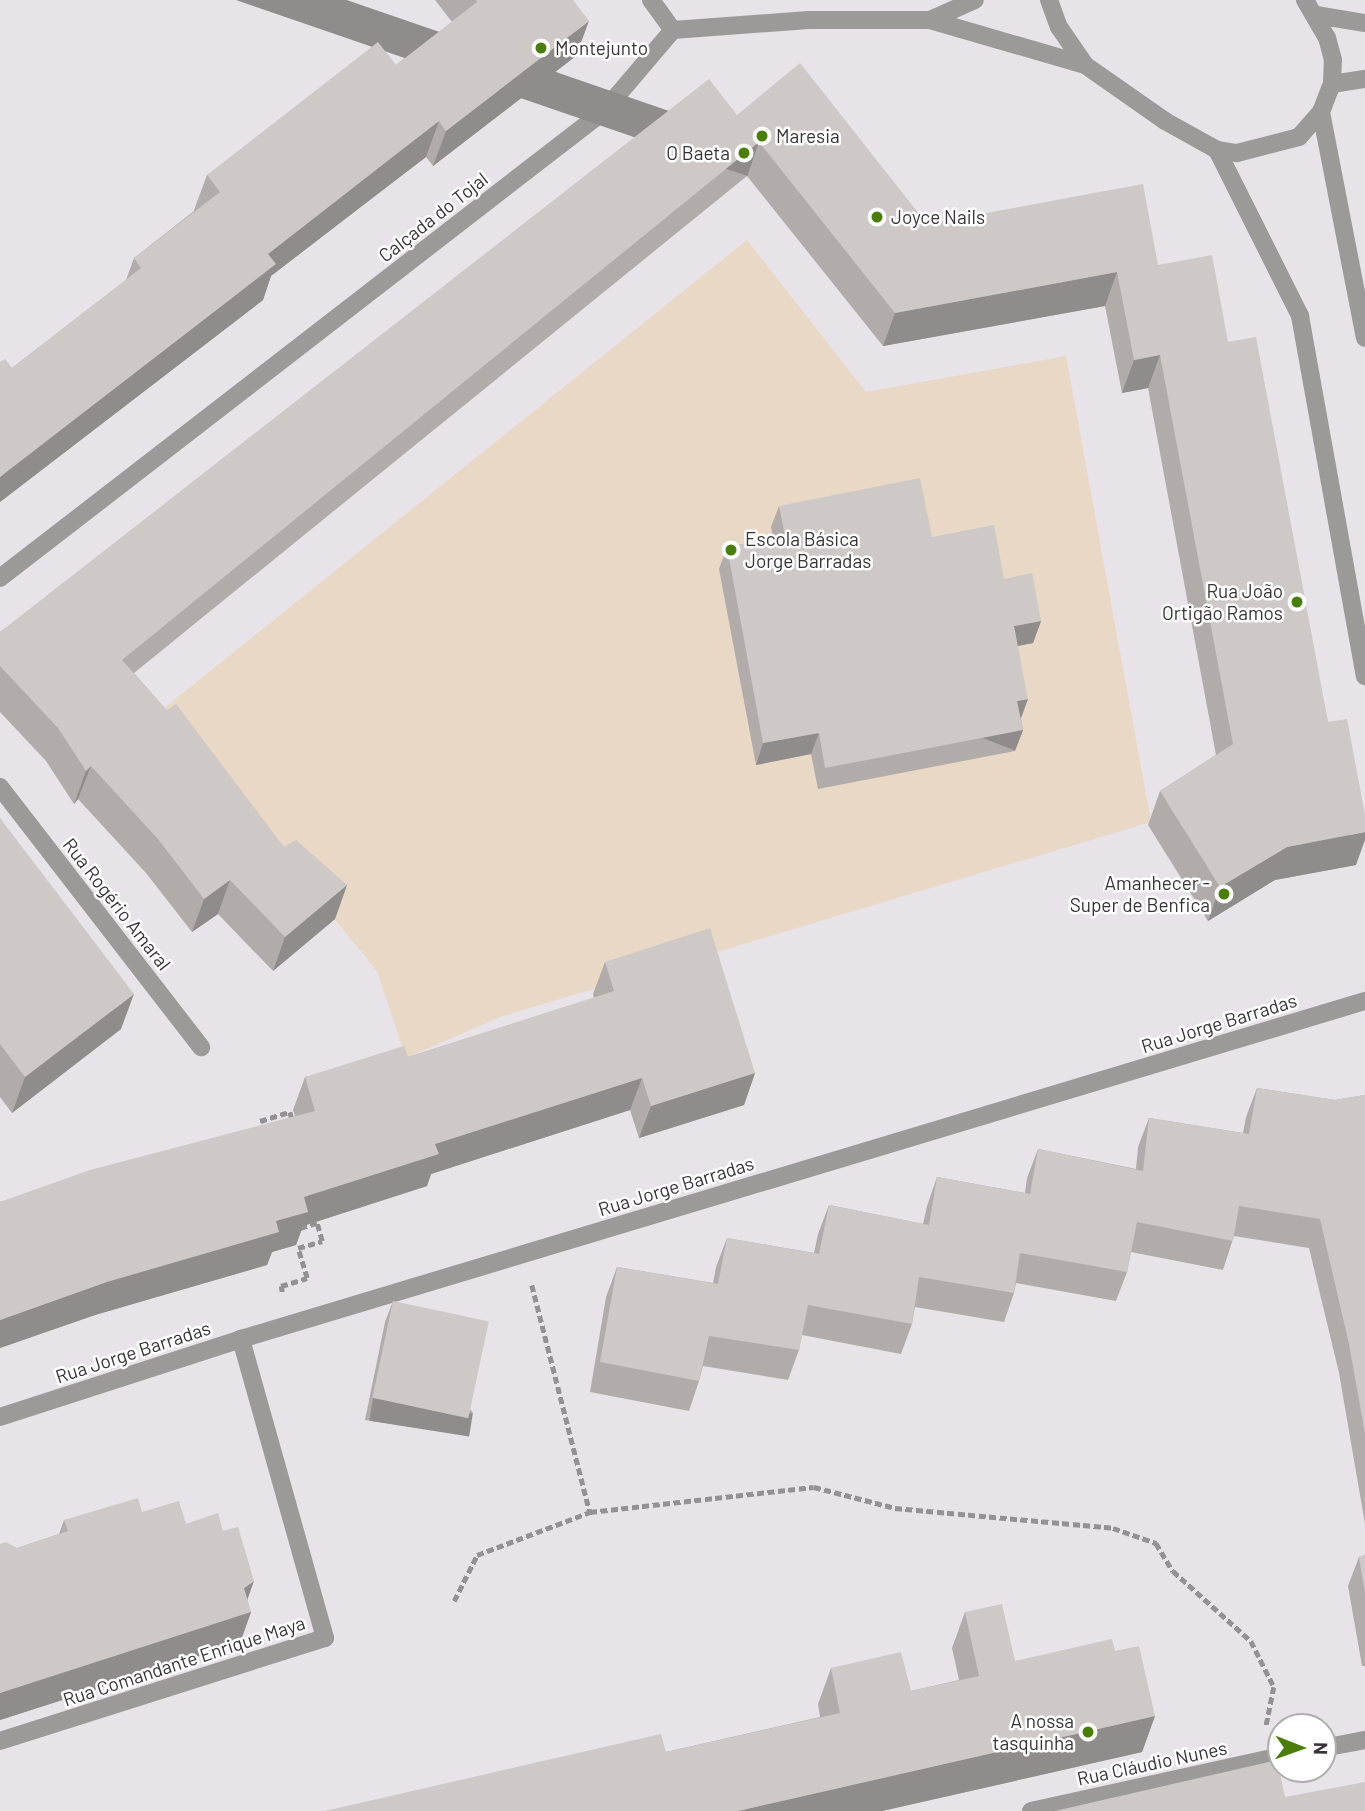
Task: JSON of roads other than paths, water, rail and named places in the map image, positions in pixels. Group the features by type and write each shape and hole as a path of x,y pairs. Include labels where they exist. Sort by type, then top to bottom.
{"street":[{"path":"651,0 673,30 809,20 930,20 1085,65 1217,150 1300,316 1365,676"},
{"path":"930,20 975,0"},
{"path":"1049,0 1059,27 1085,65"},
{"path":"1217,150 1258,150 1299,137 1321,111 1332,84 1333,60 1311,8"},
{"path":"1311,8 1365,23"},
{"name":"Calçada do Tojal","path":"0,578 604,111 673,30"},
{"path":"1332,84 1365,79"},
{"path":"1321,111 1365,338"},
{"name":"Rua Rogério Amaral","path":"0,787 201,1047"},
{"name":"Rua Jorge Barradas","path":"0,1417 292,1323 1365,1001"},
{"name":"Rua Comandante Enrique Maya","path":"0,1741 325,1638 241,1339"},
{"path":"1337,1745 1365,1740"},
{"name":"Rua Cláudio Nunes","path":"1031,1811 1267,1759"}],"place":[{"name":"Montejunto","path":"541,48"},
{"name":"Maresia","path":"762,136"},
{"name":"O Baeta","path":"744,153"},
{"name":"Joyce Nails","path":"877,217"},
{"name":"Escola Básica Jorge Barradas","path":"731,550"},
{"name":"Rua João Ortigão Ramos","path":"1297,602"},
{"name":"Amanhecer - Super de Benfica","path":"1224,894"},
{"name":"A nossa tasquinha","path":"1088,1732"}]}
